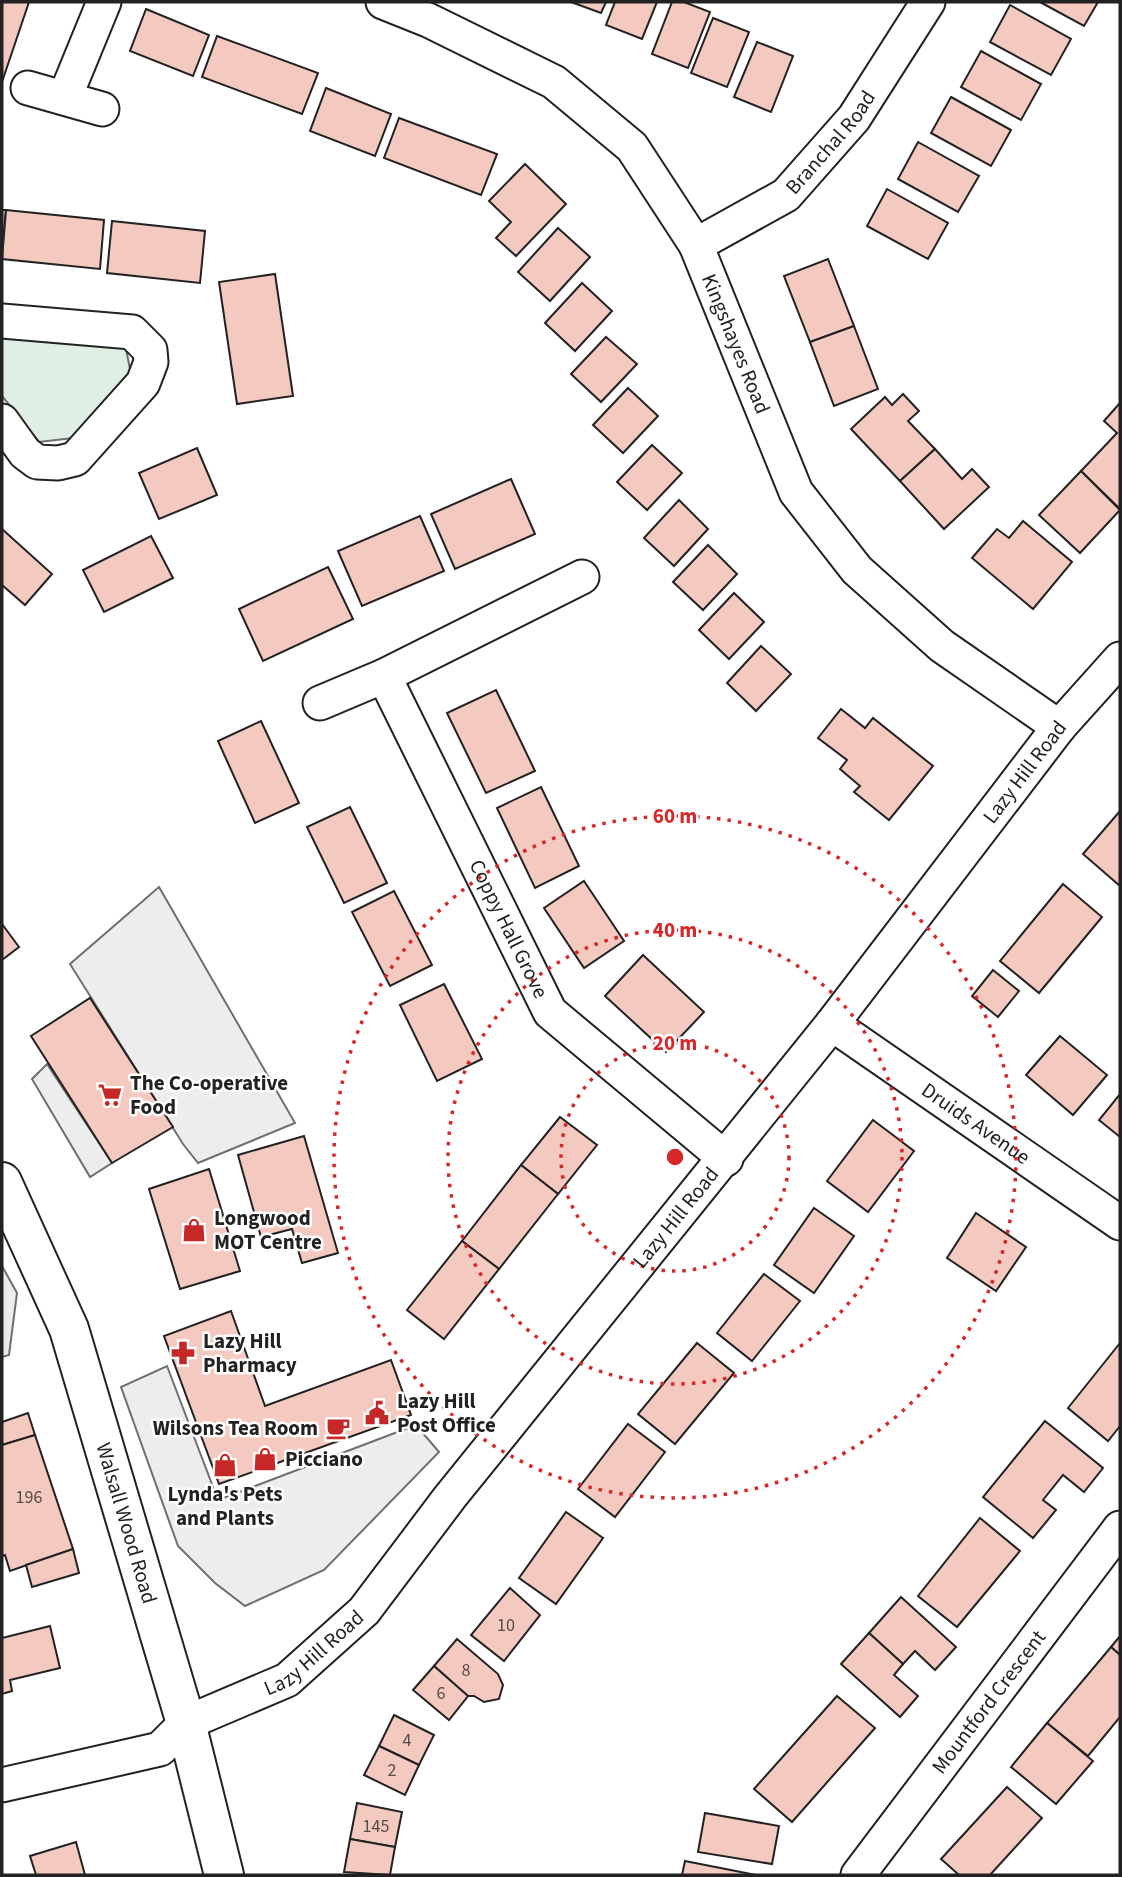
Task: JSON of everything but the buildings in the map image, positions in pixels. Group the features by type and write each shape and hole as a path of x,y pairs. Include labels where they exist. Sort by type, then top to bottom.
{"street":[{"path":"65,97 104,2"},
{"name":"Kingshayes Road","path":"383,2 428,20 554,82 632,147 696,245 796,492 857,570 942,646 1059,727"},
{"name":"Branchal Road","path":"696,245 786,195 854,118 928,2"},
{"path":"28,89 102,109"},
{"path":"2,321 132,332 150,350 151,362 143,383 75,459 58,463 37,462 25,453 2,421"},
{"path":"320,703 384,676 582,577"},
{"name":"Lazy Hill Road","path":"186,1723 286,1680 363,1611 450,1497 726,1159 1059,727 1120,659"},
{"name":"Coppy Hall Grove","path":"384,676 550,1012 726,1159"},
{"name":"Druids Avenue","path":"832,1024 1120,1223"},
{"name":"Walsall Wood Road","path":"2,1182 69,1329 186,1723 224,1875"},
{"name":"Mountford Crescent","path":"858,1875 1120,1528"},
{"path":"2,1785 160,1749 186,1723"}],"green space":[{"path":"2,333 125,344 131,374 73,438 39,442 2,396"}],"shaded area":[{"path":"159,887 295,1123 198,1163 183,1144 70,964"},
{"path":"47,1064 112,1163 90,1177 32,1079"},
{"path":"2,1266 17,1293 9,1355 2,1357"},
{"path":"167,1366 218,1500 416,1425 439,1452 324,1570 245,1606 215,1583 178,1546 121,1387"}],"place":[{"name":"The Co-operative Food","path":"110,1095"},
{"name":"Longwood MOT Centre","path":"194,1230"},
{"name":"Lazy Hill Pharmacy","path":"183,1353"},
{"name":"Lazy Hill Post Office","path":"377,1413"},
{"name":"Wilsons Tea Room","path":"338,1428"},
{"name":"Picciano","path":"265,1459"},
{"name":"Lynda's Pets and Plants","path":"225,1465"}]}
